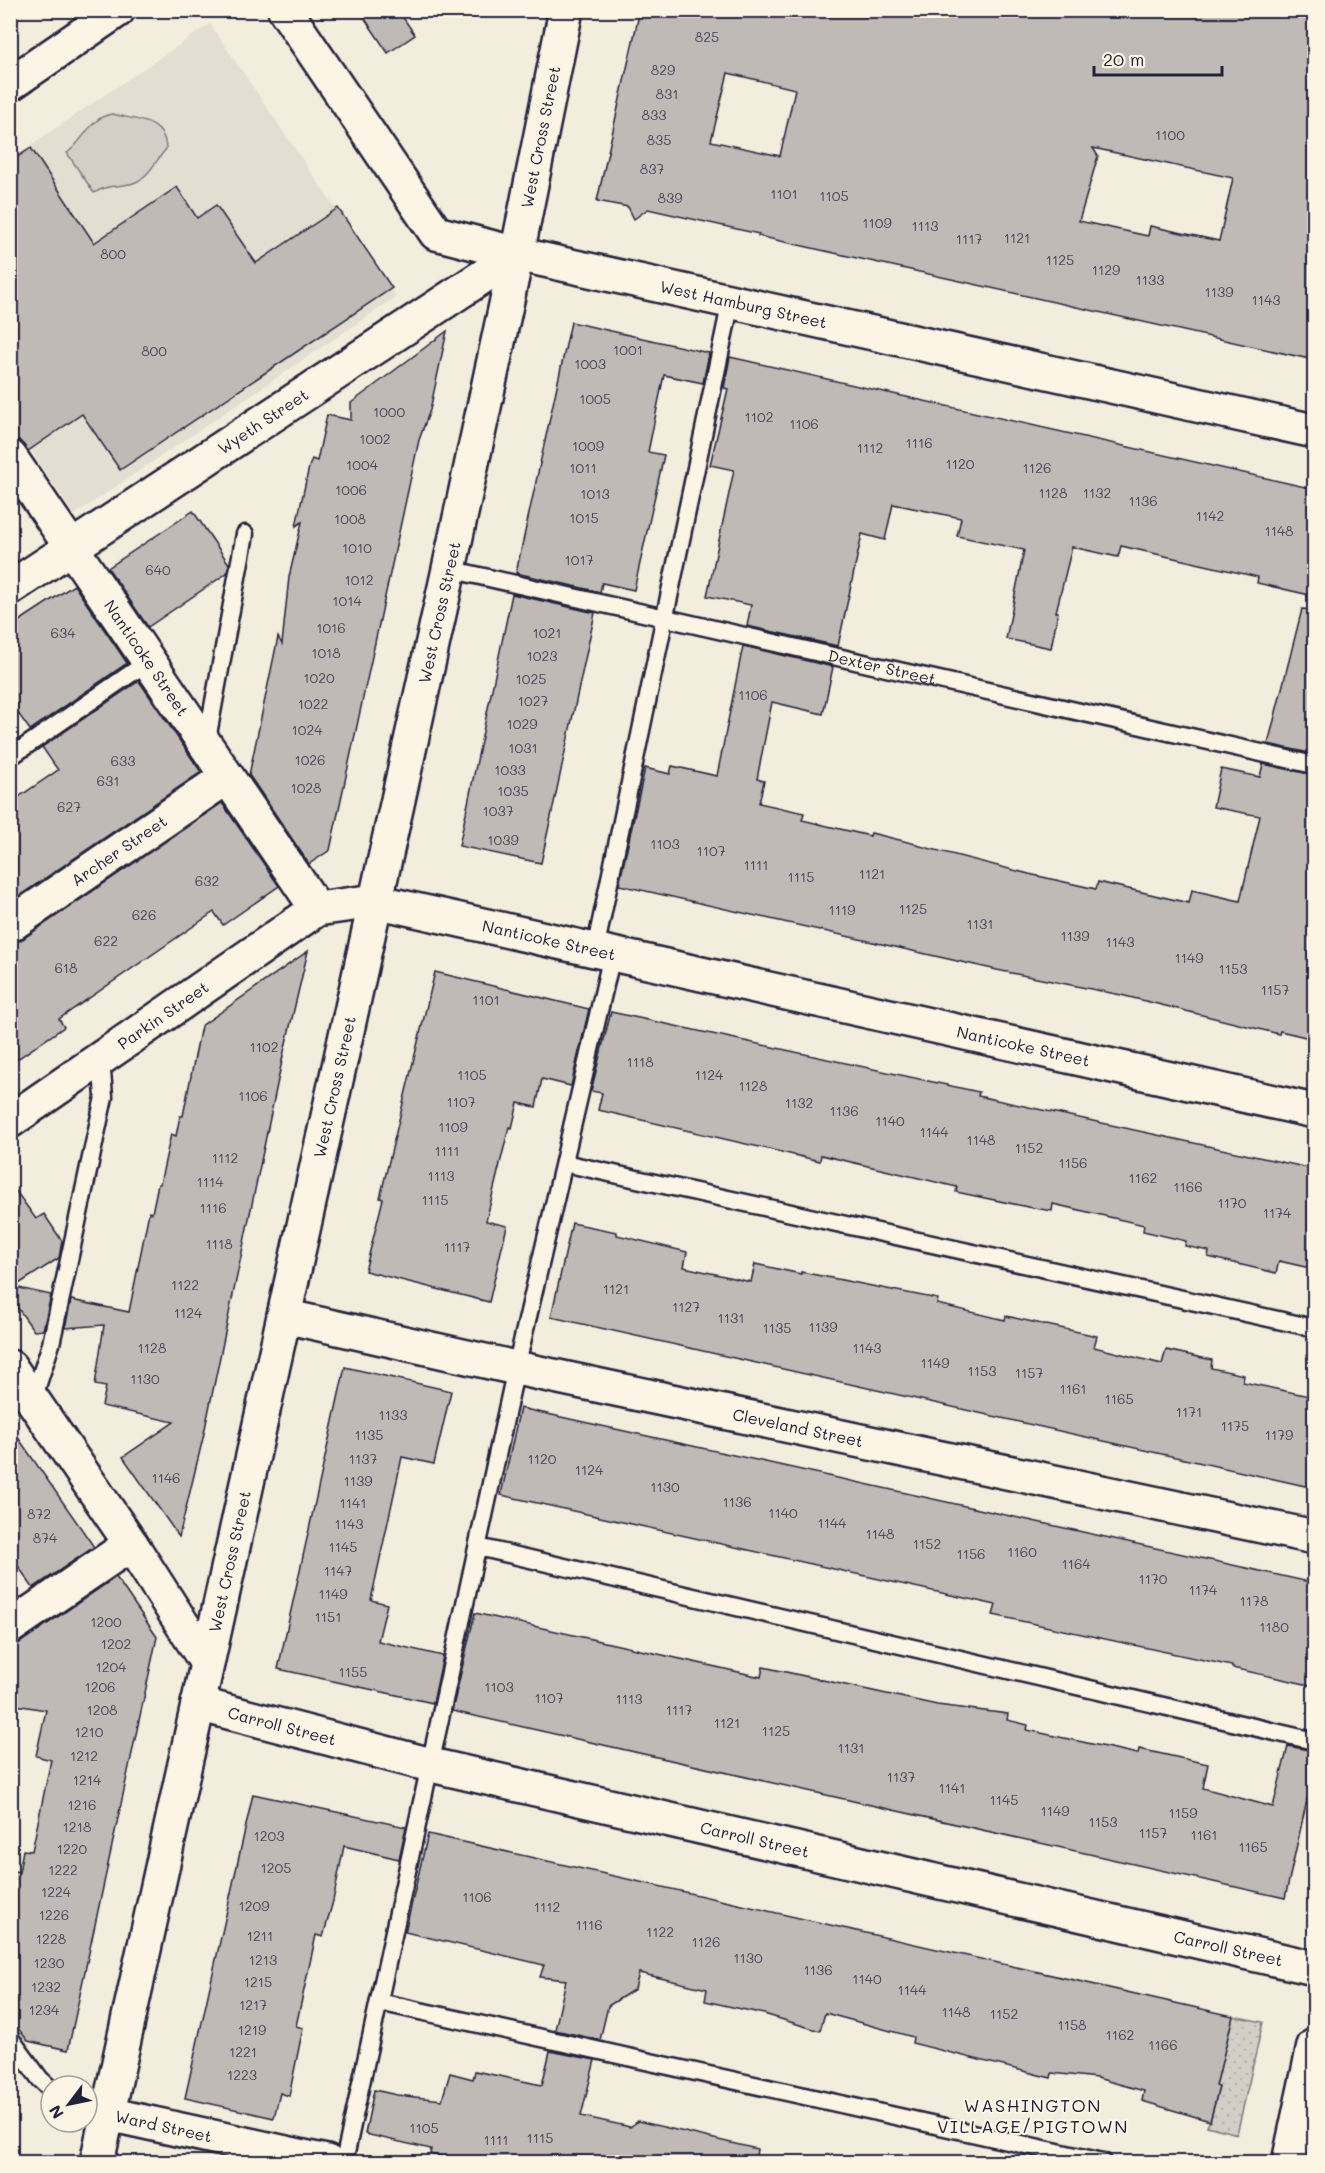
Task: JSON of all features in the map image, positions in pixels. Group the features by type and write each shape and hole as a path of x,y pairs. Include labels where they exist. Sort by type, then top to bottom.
{"street":[{"path":"10,84 118,10"},
{"name":"West Hamburg Street","path":"285,10 436,233 517,254 1314,431"},
{"name":"West Cross Street","path":"99,2103 198,1704 517,254 566,10"},
{"name":"Wyeth Street","path":"10,588 517,254"},
{"name":"Nanticoke Street","path":"10,457 317,909 375,901 1314,1111"},
{"name":"Archer Street","path":"10,925 227,777"},
{"name":"Parkin Street","path":"10,1121 317,909"},
{"name":"Cleveland Street","path":"284,1316 516,1368 1314,1537"},
{"path":"10,1367 131,1544 207,1663"},
{"path":"10,1627 131,1544"},
{"name":"Carroll Street","path":"198,1704 431,1765 1314,1968"},
{"path":"1289,2163 1314,2046"},
{"name":"Ward Street","path":"99,2111 327,2163"},
{"name":"West Cross Street","path":"97,2134 97,2163"}],"lane":[{"path":"344,2163 516,1368 564,1163 665,618 731,301"},
{"path":"206,746 245,534"},
{"name":"Dexter Street","path":"448,569 1314,765"},
{"path":"10,757 149,661"},
{"path":"33,1399 51,1344 104,1097 101,1058"},
{"path":"564,1163 1314,1328"},
{"path":"477,1547 1314,1741"},
{"path":"379,2002 1103,2163"},
{"path":"10,2038 39,2078"}],"shaded area":[{"path":"210,24 396,297 74,515 11,421 10,159"},
{"path":"112,114 155,126 164,139 166,149 140,180 131,184 105,188 94,193 67,153 93,124 104,116"},
{"path":"1233,2016 1263,2022 1237,2134 1207,2126 1219,2088 1216,2086"}],"building":[{"path":"359,10 398,10 415,35 388,53"},
{"path":"640,10 1314,10 1314,225 1310,252 1314,252 1314,360 758,236 759,234 648,209 634,219 628,207 597,201","holes":["728,73 795,89 780,156 711,141","1093,148 1233,178 1219,241 1150,226 1148,236 1079,221 1098,156"]},
{"path":"31,148 94,243 177,187 197,218 216,205 256,263 338,208 392,288 120,470 82,414 28,451 19,440 10,439 10,162"},
{"path":"571,322 709,353 703,383 664,375 648,452 664,455 634,590 602,583 600,592 516,573"},
{"path":"447,331 430,410 419,440 330,850 309,864 249,775 278,637 282,644 289,577 302,522 296,526 309,467 312,459 317,461 327,415 351,420 351,403"},
{"path":"730,357 1314,489 1314,596 1257,583 1258,577 1121,546 1118,557 1072,547 1056,612 1058,612 1051,648 1006,639 1024,550 957,536 961,518 893,504 885,540 862,534 838,646 747,626 751,605 707,596 734,470 710,465 728,389 724,388"},
{"path":"193,511 229,564 227,573 148,627 108,568"},
{"path":"74,585 127,663 30,730 10,702 10,627"},
{"path":"512,594 595,613 541,863 459,846"},
{"path":"1302,609 1314,610 1314,754 1268,744"},
{"path":"743,646 833,667 823,714 772,702 757,779 764,781 759,803 804,813 802,820 870,836 871,833 1029,874 1096,889 1098,882 1189,903 1192,890 1240,901 1260,816 1213,807 1221,769 1260,777 1263,764 1314,775 1314,1039 1280,1031 1279,1034 1121,995 997,970 619,885 645,768 670,774 672,766 717,776"},
{"path":"139,681 201,772 10,902 10,803 58,770 42,747"},
{"path":"222,803 279,886 223,925 214,912 59,1019 64,1027 10,1064 10,944 21,940"},
{"path":"308,951 283,1056 203,1438 179,1537 123,1457 174,1422 102,1406 106,1387 95,1385 104,1325 65,1328 71,1300 129,1312 149,1212 152,1213 171,1134 176,1136 180,1116 183,1116 201,1026"},
{"path":"435,972 589,1009 571,1086 542,1079 536,1107 518,1103 512,1128 509,1127 486,1221 507,1226 489,1302 365,1271 383,1199 380,1198"},
{"path":"611,1012 979,1092 978,1096 1314,1169 1314,1269 1279,1261 1276,1273 1208,1257 1209,1251 1185,1246 1186,1241 1143,1231 1144,1225 1053,1204 1052,1211 956,1192 957,1187 821,1155 820,1161 598,1110 602,1093 591,1091"},
{"path":"10,1183 36,1219 44,1214 62,1241 59,1258 14,1287 51,1295 43,1330 34,1331 10,1297"},
{"path":"572,1223 617,1232 617,1235 687,1252 684,1267 751,1282 755,1264 938,1299 937,1304 1005,1320 1006,1316 1097,1336 1094,1347 1162,1364 1166,1350 1212,1360 1211,1368 1244,1375 1243,1382 1314,1397 1314,1488 551,1317"},
{"path":"345,1367 451,1391 434,1464 402,1457 371,1600 387,1604 378,1641 443,1656 433,1703 278,1669"},
{"path":"520,1408 1314,1583 1314,1686 1232,1668 1232,1666 993,1615 996,1605 501,1495"},
{"path":"10,1426 94,1547 33,1588 10,1554"},
{"path":"116,1577 157,1637 68,2050 28,2041 10,2018 10,1870 19,1872 23,1850 32,1851 51,1760 36,1756 46,1710 10,1704 11,1649"},
{"path":"475,1613 761,1677 763,1667 937,1705 1008,1714 1007,1720 1028,1725 1027,1730 1138,1754 1139,1749 1208,1764 1203,1788 1273,1807 1288,1746 1314,1751 1314,1769 1285,1898 452,1711"},
{"path":"253,1794 406,1827 399,1859 344,1846 323,1937 316,1935 296,2026 303,2028 289,2096 280,2093 274,2118 185,2098"},
{"path":"428,1834 1233,2016 1210,2121 1142,2101 1144,2091 1097,2078 1052,2073 1051,2078 912,2043 913,2037 825,2013 820,2031 764,2014 705,2001 707,1989 639,1973 635,1989 608,2006 600,2040 555,2030 566,1980 540,1977 544,1965 405,1932"},
{"path":"550,2051 595,2060 581,2116 630,2127 638,2121 757,2149 755,2163 470,2163 430,2154 431,2149 365,2134 374,2090 442,2100 450,2073 473,2079 475,2071 542,2085"}],"district":[{"name":"WASHINGTON VILLAGE/PIGTOWN","path":"1033,2116"}]}
